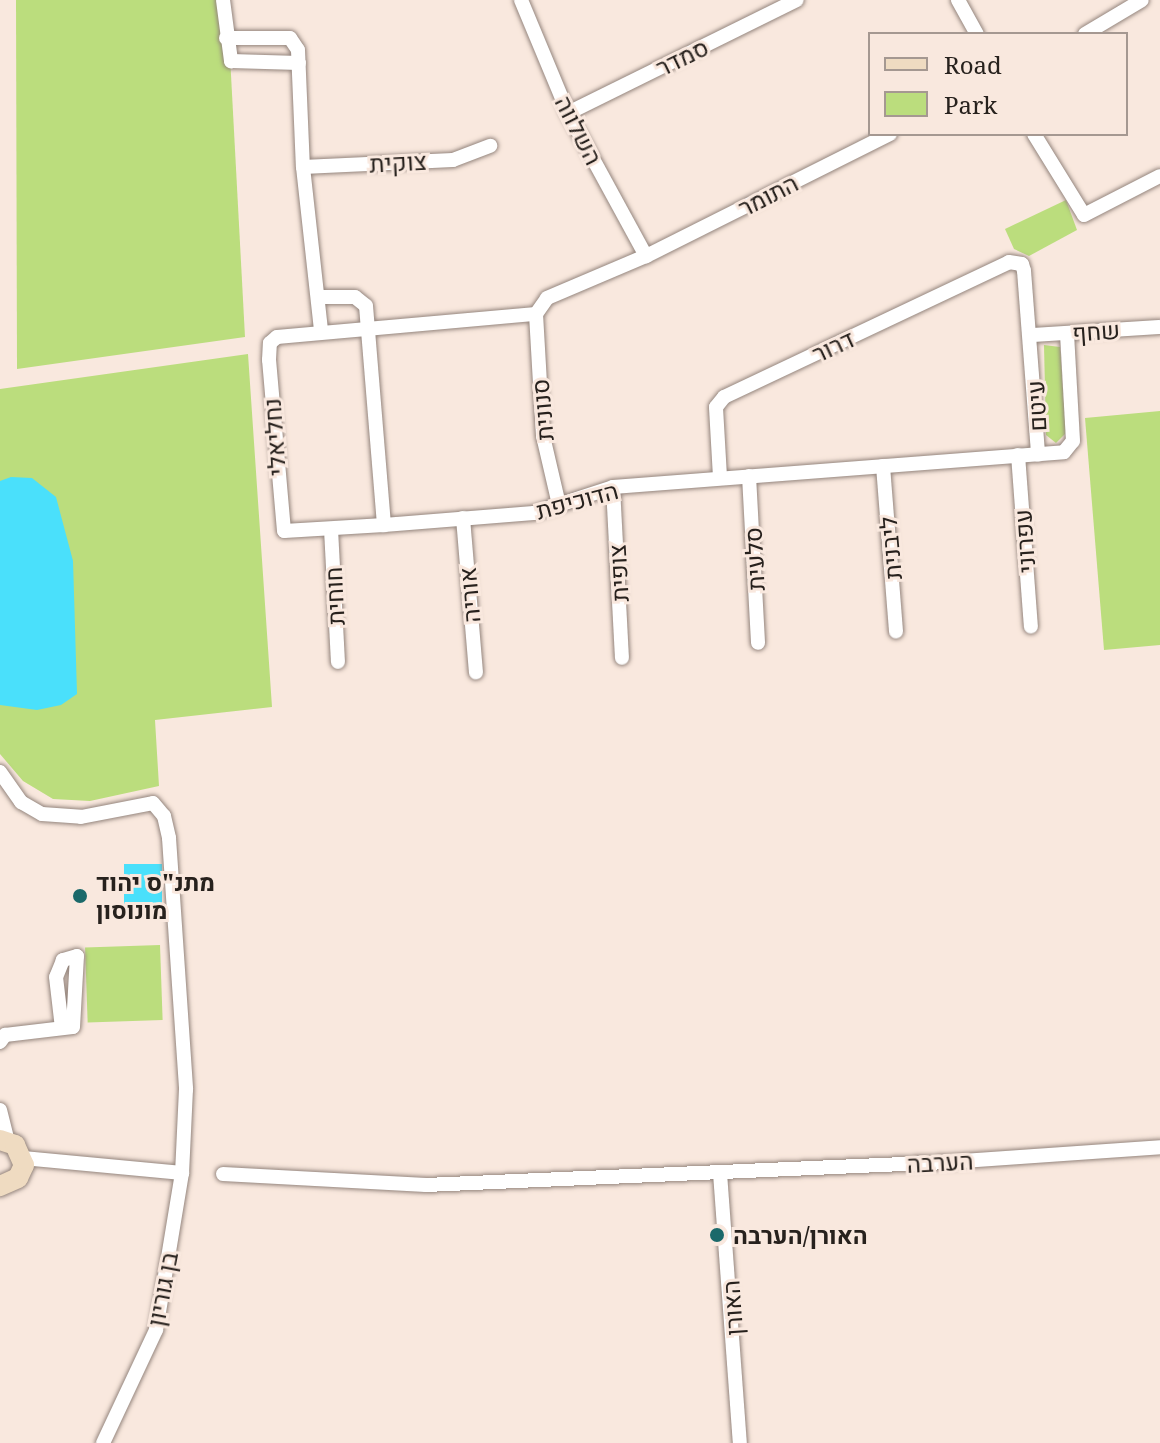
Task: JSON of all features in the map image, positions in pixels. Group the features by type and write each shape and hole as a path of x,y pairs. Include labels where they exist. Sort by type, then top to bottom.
{"street":[{"path":"223,0 227,54 238,64 299,63"},
{"name":"השלווה","path":"521,0 568,113 646,256"},
{"name":"סמדר","path":"568,113 797,0"},
{"path":"958,0 976,32"},
{"path":"1088,32 1142,0"},
{"path":"226,38 290,38 299,63 303,167 320,297 321,330 536,314"},
{"name":"התומר","path":"536,314 547,298 646,256 886,136"},
{"path":"1035,136 1084,215 1160,176"},
{"name":"צוקית","path":"303,167 453,160 490,146"},
{"name":"עיטם","path":"1017,262 1024,271 1032,335 1038,454 1064,452 1073,441 1067,333"},
{"name":"דרור","path":"720,477 716,407 724,397 1003,264 1017,262"},
{"path":"320,297 361,299 367,328 384,525"},
{"name":"סנונית","path":"536,314 543,436 559,505"},
{"name":"שחף","path":"1032,335 1160,327"},
{"name":"נחליאלי","path":"284,531 270,343 287,334 321,330"},
{"name":"הדוכיפת","path":"284,531 534,513 613,487 1038,454"},
{"name":"עפרוני","path":"1018,455 1031,627"},
{"name":"ליבנית","path":"883,466 896,631"},
{"name":"סלעית","path":"749,476 758,643"},
{"name":"צופית","path":"613,487 622,658"},
{"name":"אוריה","path":"463,518 476,672"},
{"name":"חוחית","path":"331,529 338,662"},
{"name":"בן גוריון","path":"0,772 21,802 42,814 81,817 145,802 153,803 164,816 186,1089 182,1173 156,1330 103,1443"},
{"path":"0,1042 5,1035 68,1028"},
{"path":"0,1110 4,1140 23,1158 182,1173"},
{"name":"הערבה","path":"223,1174 426,1185 720,1173 1160,1147"},
{"path":"0,1186 18,1178 23,1158"},
{"name":"האורן","path":"720,1173 740,1443"}],"green space":[{"path":"16,0 227,0 245,337 17,369"},
{"path":"1066,200 1077,230 1029,256 1014,249 1005,229"},
{"path":"1044,345 1060,347 1066,433 1056,443 1046,435"},
{"path":"248,354 272,707 155,720 159,786 90,801 53,799 23,781 0,754 0,389"},
{"path":"1160,411 1160,645 1104,650 1085,418"},
{"path":"160,945 163,1020 88,1023 85,948"}],"water":[{"path":"11,477 32,478 56,497 73,561 77,694 61,705 37,710 0,705 0,481"},
{"path":"124,864 162,864 162,909 124,909"}],"place":[{"name":"מתנ\"ס יהוד מונוסון","path":"80,896"},
{"name":"האורן/הערבה","path":"717,1235"}]}
